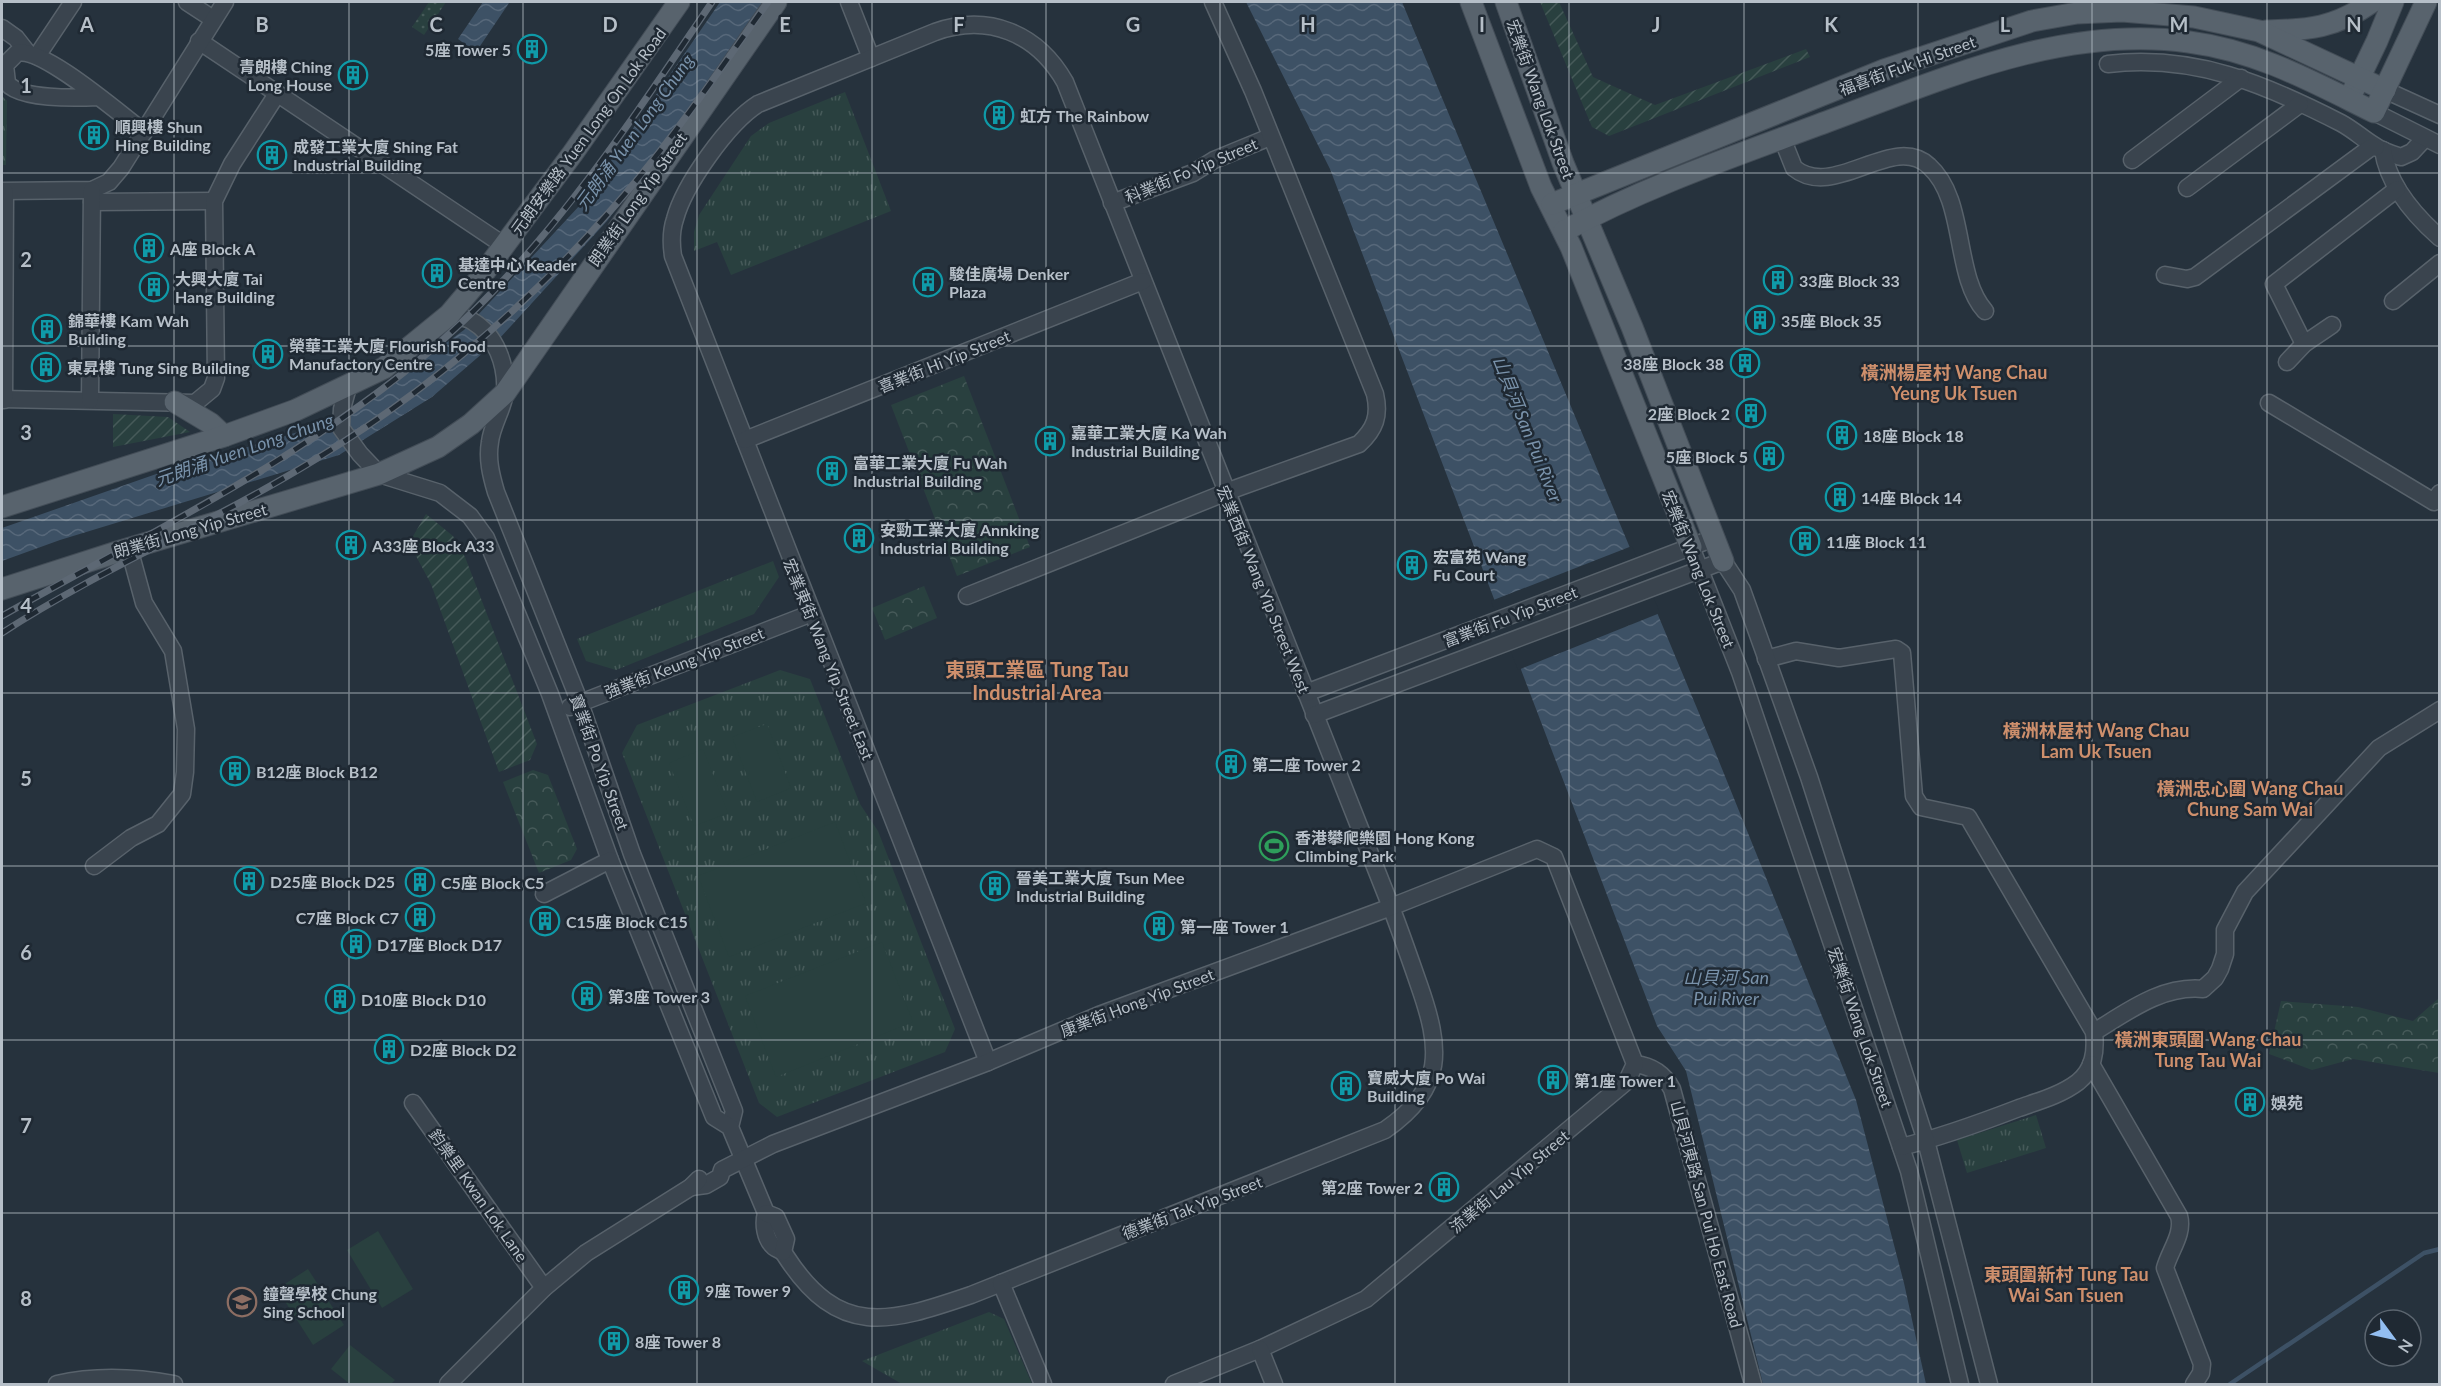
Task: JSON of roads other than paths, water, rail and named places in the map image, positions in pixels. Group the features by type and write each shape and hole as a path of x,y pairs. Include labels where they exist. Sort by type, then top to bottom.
{"main road":[{"name":"元朗安樂路 Yuen Long On Lok Road","path":"2,507 224,436 348,387 384,368 449,315 505,246 679,2"},
{"name":"朗業街 Long Yip Street","path":"2,589 129,548 379,474 433,451 471,424 505,393 776,2"},
{"name":"宏樂街 Wang Lok Street","path":"1471,2 1542,187 1564,231 1691,547"},
{"name":"宏樂街 Wang Lok Street","path":"1506,2 1576,193 1723,561"},
{"path":"2259,31 2307,30 2331,25 2372,2"},
{"path":"2348,99 2393,2"},
{"path":"2374,112 2426,2"},
{"name":"福喜街 Fuk Hi Street","path":"1552,204 1884,70 2032,21 2077,13 2122,10 2194,17 2259,31 2385,90"},
{"name":"福喜街 Fuk Hi Street","path":"1564,231 1587,219 1782,138 1990,63 2072,43 2118,38 2188,42 2264,59 2374,112"},
{"path":"175,402 210,423 224,436"}],"street":[{"path":"73,2 32,54 12,56 5,66 4,77 14,90 72,98 98,97"},
{"path":"187,2 213,19"},
{"path":"90,400 92,196 109,182 144,132 198,41 225,2"},
{"path":"849,2 871,58"},
{"path":"968,596 1226,493 1359,444 1370,434 1376,421 1378,408 1240,59 1213,2"},
{"name":"宏業西街 Wang Yip Street West","path":"673,256 672,231 679,206 719,141 736,120 770,98 948,27 980,24 998,27 1031,41 1044,52 1061,74 1073,102 1391,907"},
{"path":"2,28 32,54 61,69 144,132"},
{"path":"198,41 505,246"},
{"path":"2108,64 2130,62 2182,64 2219,70 2300,104 2359,133 2380,148 2404,156 2432,142"},
{"path":"2132,160 2241,78"},
{"name":"福喜街 Fuk Hi Street","path":"2385,90 2439,115"},
{"path":"214,201 3,192 3,399 195,403 212,389 216,378 214,201 232,164 277,93"},
{"path":"2187,188 2300,104"},
{"name":"福喜街 Fuk Hi Street","path":"2374,112 2432,142"},
{"name":"科業街 Fo Yip Street","path":"1112,203 1184,177 1214,160 1270,136"},
{"path":"1782,138 1794,168 1810,177 1826,178 1899,156 1917,158 1929,166 1940,179 1956,217 1965,266 1980,306 1985,311"},
{"path":"2165,275 2187,279 2195,277 2370,148 2380,148"},
{"path":"2380,148 2397,189 2425,225 2439,238"},
{"path":"2304,344 2274,284 2397,189"},
{"name":"宏業東街 Wang Yip Street East","path":"673,256 988,1062"},
{"path":"2393,301 2439,263"},
{"name":"喜業街 Hi Yip Street","path":"745,440 1143,281"},
{"path":"449,315 471,320 494,342 502,358 505,393"},
{"path":"2287,362 2304,344 2332,325"},
{"path":"348,387 341,413 341,428 360,454 379,474"},
{"name":"寶業街 Po Yip Street","path":"505,393 489,442 490,471 519,554 580,703 632,854 734,1111 730,1127"},
{"path":"2269,403 2434,502 2439,493"},
{"name":"寶業街 Po Yip Street","path":"379,474 440,493 470,516 486,538 556,712 610,860 714,1117 730,1127 744,1159"},
{"name":"富業街 Fu Yip Street","path":"1306,693 1714,538"},
{"name":"宏樂街 Wang Lok Street","path":"1691,547 1743,683 1901,1147 1960,1384"},
{"path":"93,866 131,838 158,824 182,794 185,772 186,729 173,651 144,603 129,548"},
{"name":"富業街 Fu Yip Street","path":"1314,715 1723,561"},
{"name":"宏樂街 Wang Lok Street","path":"1723,561 1742,590 1809,777 1926,1141 1989,1384"},
{"name":"強業街 Keung Yip Street","path":"556,712 812,613"},
{"path":"1766,659 1796,651 1839,658 1896,649 1902,653 1914,796 1917,803 1921,807 1968,817 2094,1032 2097,1051 2079,1081 2060,1092 1926,1141 1901,1147"},
{"path":"2094,1032 2142,1002 2187,988 2203,989 2209,984 2215,978 2225,954 2225,930 2245,892 2379,748 2439,710"},
{"name":"康業街 Hong Yip Street","path":"448,1384 544,1288 586,1253 691,1187 702,1174 716,1168 722,1170 773,1144 988,1062 1099,1015 1391,907 1537,849 1550,854 1635,1064"},
{"path":"544,894 610,860"},
{"name":"德業街 Tak Yip Street","path":"744,1159 765,1213 776,1217 786,1239 783,1252 789,1264 817,1295 835,1307 863,1318 889,1319 916,1314 1001,1283 1365,1140 1401,1119 1425,1090 1433,1070 1435,1046 1433,1024 1391,907"},
{"name":"流業街 Lau Yip Street","path":"1174,1384 1260,1349 1366,1299 1627,1081 1635,1064"},
{"name":"山貝河東路 San Pui Ho East Road","path":"1635,1064 1646,1065 1657,1071 1672,1089 1753,1384"},
{"path":"2091,1064 2179,1216 2181,1230 2169,1252 2165,1268 2202,1364 2201,1373 2194,1384"},
{"name":"鈞樂里 Kwan Lok Lane","path":"413,1103 544,1288"},
{"path":"1001,1283 1043,1384"},
{"path":"1260,1349 1274,1384"},
{"path":"57,1384 84,1379 126,1378 174,1384"}],"water":[{"path":"483,2 509,3 476,52 458,39"},
{"name":"元朗涌 Yuen Long Chung","path":"720,2 768,2 607,221 499,339 432,397 339,455 60,540 2,561 2,528 162,472 322,425 375,394 464,330 581,204"},
{"name":"山貝河 San Pui River","path":"1246,2 1402,2 1714,749 1856,1100 1904,1283 1926,1384 1763,1384 1686,1071 1657,1026 1330,169"}],"waterway":[{"path":"2230,1384 2424,1253 2440,1249"}],"railway":[{"path":"2,616 171,523 281,458 387,386 437,345 478,307 551,226 618,138 712,2"},
{"path":"2,633 79,587 238,504 316,459 361,431 446,368 527,298 601,221 636,181 704,93 768,2"}],"place":[{"name":"5座 Tower 5","path":"532,49"},
{"name":"青朗樓 Ching Long House","path":"353,75"},
{"name":"虹方 The Rainbow","path":"999,115"},
{"name":"順興樓 Shun Hing Building","path":"94,135"},
{"name":"成發工業大廈 Shing Fat Industrial Building","path":"272,155"},
{"name":"A座 Block A","path":"149,248"},
{"name":"基達中心 Keader Centre","path":"437,273"},
{"name":"33座 Block 33","path":"1778,280"},
{"name":"駿佳廣場 Denker Plaza","path":"928,282"},
{"name":"大興大廈 Tai Hang Building","path":"154,287"},
{"name":"35座 Block 35","path":"1760,320"},
{"name":"錦華樓 Kam Wah Building","path":"47,329"},
{"name":"榮華工業大廈 Flourish Food Manufactory Centre","path":"268,354"},
{"name":"38座 Block 38","path":"1745,363"},
{"name":"東昇樓 Tung Sing Building","path":"46,367"},
{"name":"2座 Block 2","path":"1751,413"},
{"name":"18座 Block 18","path":"1842,435"},
{"name":"嘉華工業大廈 Ka Wah Industrial Building","path":"1050,441"},
{"name":"5座 Block 5","path":"1769,456"},
{"name":"富華工業大廈 Fu Wah Industrial Building","path":"832,471"},
{"name":"14座 Block 14","path":"1840,497"},
{"name":"安勁工業大廈 Annking Industrial Building","path":"859,538"},
{"name":"11座 Block 11","path":"1805,541"},
{"name":"A33座 Block A33","path":"351,545"},
{"name":"宏富苑 Wang Fu Court","path":"1412,565"},
{"name":"第二座 Tower 2","path":"1231,764"},
{"name":"B12座 Block B12","path":"235,771"},
{"name":"香港攀爬樂園 Hong Kong Climbing Park","path":"1274,846"},
{"name":"D25座 Block D25","path":"249,881"},
{"name":"C5座 Block C5","path":"420,882"},
{"name":"晉美工業大廈 Tsun Mee Industrial Building","path":"995,886"},
{"name":"C7座 Block C7","path":"420,917"},
{"name":"C15座 Block C15","path":"545,921"},
{"name":"第一座 Tower 1","path":"1159,926"},
{"name":"D17座 Block D17","path":"356,944"},
{"name":"第3座 Tower 3","path":"587,996"},
{"name":"D10座 Block D10","path":"340,999"},
{"name":"D2座 Block D2","path":"389,1049"},
{"name":"第1座 Tower 1","path":"1553,1080"},
{"name":"寶威大廈 Po Wai Building","path":"1346,1086"},
{"name":"娛苑","path":"2250,1102"},
{"name":"第2座 Tower 2","path":"1444,1187"},
{"name":"9座 Tower 9","path":"684,1290"},
{"name":"鐘聲學校 Chung Sing School","path":"242,1302"},
{"name":"8座 Tower 8","path":"614,1341"}],"district":[{"name":"橫洲楊屋村 Wang Chau Yeung Uk Tsuen","path":"1954,382"},
{"name":"東頭工業區 Tung Tau Industrial Area","path":"1037,680"},
{"name":"橫洲林屋村 Wang Chau Lam Uk Tsuen","path":"2096,740"},
{"name":"橫洲忠心圍 Wang Chau Chung Sam Wai","path":"2250,798"},
{"name":"橫洲東頭圍 Wang Chau Tung Tau Wai","path":"2208,1049"},
{"name":"東頭圍新村 Tung Tau Wai San Tsuen","path":"2066,1284"}]}
